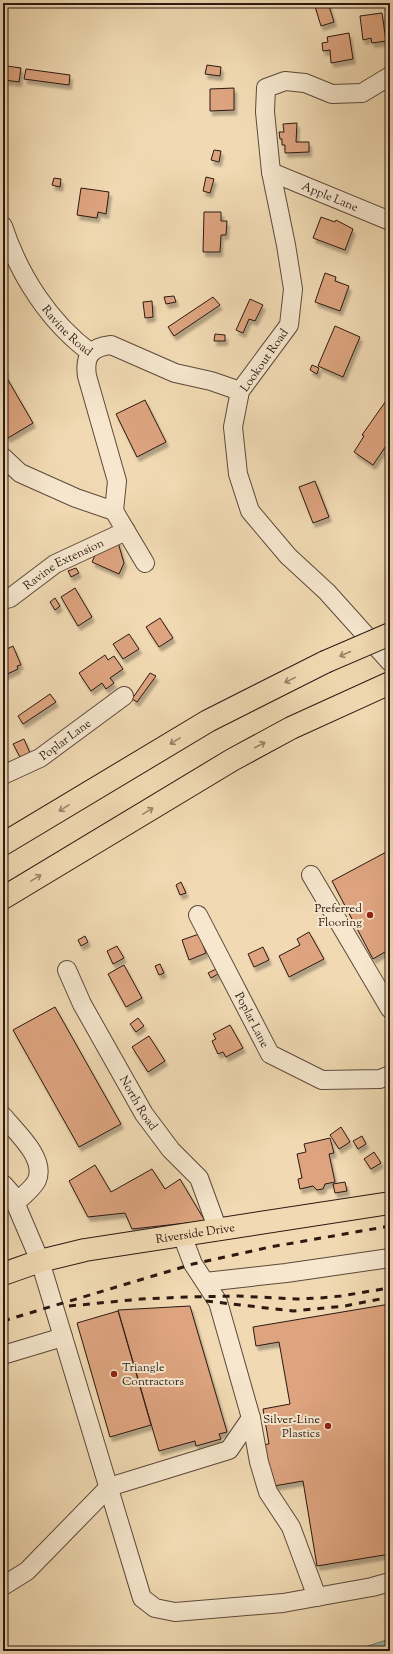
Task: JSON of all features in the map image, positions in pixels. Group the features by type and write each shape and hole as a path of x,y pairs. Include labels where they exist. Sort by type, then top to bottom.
{"main road":[{"path":"3,844 208,722 325,662 390,634"},
{"path":"3,898 232,760 291,728 390,683"},
{"name":"Riverside Drive","path":"3,1274 40,1261 85,1250 390,1203"}],"street":[{"name":"Lookout Road","path":"390,76 362,93 332,94 306,83 285,80 266,88 265,112 271,172 286,245 293,289 289,325 240,391 233,427 238,474 250,511 288,556 328,592 390,662"},
{"name":"Apple Lane","path":"271,172 390,221"},
{"name":"Ravine Road","path":"3,226 9,244 21,270 42,302 67,334 91,353 86,365 87,376 117,481 114,511"},
{"path":"91,353 101,347 111,345 175,373 211,381 240,391"},
{"path":"3,457 20,473 76,498 114,511 145,563"},
{"name":"Ravine Extension","path":"3,600 10,598 55,564 126,531"},
{"name":"Poplar Lane","path":"3,775 40,758 124,696"},
{"path":"311,874 390,1009"},
{"name":"Poplar Lane","path":"198,915 270,1054 322,1080 380,1079 390,1075"},
{"name":"North Road","path":"67,970 82,1004 144,1114 171,1150 199,1178 218,1230"},
{"path":"3,1116 35,1156 39,1167 36,1181 8,1196 40,1261 142,1598 155,1608 176,1612 283,1603 372,1587 390,1582"},
{"path":"182,1235 193,1264 218,1302 251,1418 259,1462 268,1492 291,1527 317,1597"},
{"path":"205,1282 286,1273 390,1258"},
{"path":"3,1355 63,1337"},
{"path":"3,1586 26,1571 109,1487 229,1450 251,1418"}],"shaded area":[{"path":"390,1639 390,1651 352,1651"}],"building":[{"path":"314,3 328,3 334,22 321,26"},
{"path":"382,13 386,41 372,43 371,38 363,40 360,16"},
{"path":"349,33 353,59 331,63 330,50 323,51 322,43 328,42 327,37"},
{"path":"207,65 221,67 220,76 205,74"},
{"path":"7,66 21,68 19,82 5,80"},
{"path":"26,69 70,75 69,85 24,79"},
{"path":"234,88 234,110 210,111 210,89"},
{"path":"297,123 296,142 309,142 309,152 285,153 285,145 282,145 282,139 280,139 279,132 284,132 283,124"},
{"path":"214,150 221,151 219,162 211,160"},
{"path":"206,177 214,179 210,193 203,191"},
{"path":"54,178 61,179 60,187 52,185"},
{"path":"81,188 109,192 106,214 98,212 97,218 77,215"},
{"path":"204,212 221,212 221,221 227,221 226,235 221,235 220,252 203,252"},
{"path":"321,217 335,222 336,220 353,229 345,250 313,238"},
{"path":"325,273 336,277 335,281 349,286 340,311 315,302"},
{"path":"174,296 176,302 166,304 164,297"},
{"path":"213,297 220,305 174,336 168,327"},
{"path":"250,299 263,305 255,321 249,319 243,333 236,330"},
{"path":"152,301 153,317 145,318 143,302"},
{"path":"335,326 360,337 343,377 318,366"},
{"path":"215,334 225,335 225,341 214,341"},
{"path":"312,365 319,368 317,374 310,370"},
{"path":"3,366 6,371 4,373 33,423 8,438 3,429"},
{"path":"388,398 390,400 390,440 373,465 354,452 364,436 362,435"},
{"path":"145,400 166,442 137,457 116,414"},
{"path":"315,481 329,517 313,523 299,487"},
{"path":"117,539 124,563 119,574 92,562 97,551"},
{"path":"76,568 79,573 71,577 68,571"},
{"path":"75,588 92,617 78,626 61,597"},
{"path":"55,598 60,606 55,610 50,602"},
{"path":"160,618 173,638 159,647 146,627"},
{"path":"129,634 139,649 123,659 113,644"},
{"path":"13,646 21,665 17,666 18,669 3,676 3,651"},
{"path":"105,655 108,660 114,656 123,669 110,678 114,683 106,689 102,683 91,691 79,673"},
{"path":"150,673 156,676 137,702 132,699"},
{"path":"50,694 56,702 23,724 18,716"},
{"path":"24,739 30,753 20,757 13,744"},
{"name":"Preferred Flooring","path":"390,850 390,949 373,959 332,881"},
{"path":"181,882 186,893 180,895 176,885"},
{"path":"309,932 324,959 289,977 279,956 300,945 297,939"},
{"path":"199,934 206,953 189,960 182,940"},
{"path":"85,936 88,942 81,946 78,940"},
{"path":"117,946 124,958 113,964 107,951"},
{"path":"263,947 269,960 254,967 248,954"},
{"path":"160,964 164,973 159,975 155,966"},
{"path":"124,965 142,998 126,1007 108,974"},
{"path":"216,969 218,974 211,978 208,973"},
{"path":"55,1007 121,1124 79,1147 13,1030"},
{"path":"138,1018 144,1026 136,1032 130,1024"},
{"path":"230,1025 243,1048 226,1057 223,1052 218,1054 212,1041 216,1039 213,1034"},
{"path":"149,1036 165,1061 148,1072 132,1047"},
{"path":"341,1127 350,1142 339,1149 330,1135"},
{"path":"362,1136 366,1144 358,1149 353,1141"},
{"path":"330,1138 334,1153 329,1154 335,1182 325,1184 323,1189 317,1190 313,1186 300,1189 298,1179 302,1178 297,1154 306,1152 304,1144"},
{"path":"374,1152 381,1163 371,1169 364,1159"},
{"path":"95,1165 111,1192 152,1169 165,1189 180,1179 205,1221 132,1229 125,1213 88,1217 69,1181"},
{"path":"345,1182 347,1191 335,1193 333,1184"},
{"name":"Silver-Line Plastics","path":"390,1304 390,1554 317,1566 303,1481 268,1487 261,1445 269,1444 263,1409 290,1404 279,1342 256,1346 253,1327"},
{"path":"190,1306 227,1432 219,1434 221,1439 196,1446 195,1441 159,1451 118,1310"},
{"name":"Triangle Contractors","path":"118,1311 151,1425 110,1437 77,1323"}],"railway":[{"path":"3,1321 193,1264 270,1247 390,1226"},
{"path":"69,1306 141,1299 187,1297 238,1296 297,1299 320,1298 383,1289"},
{"path":"206,1301 293,1311 345,1306 385,1298"}],"place":[{"name":"Preferred Flooring","path":"370,915"},
{"name":"Triangle Contractors","path":"114,1374"},
{"name":"Silver-Line Plastics","path":"328,1426"}]}
